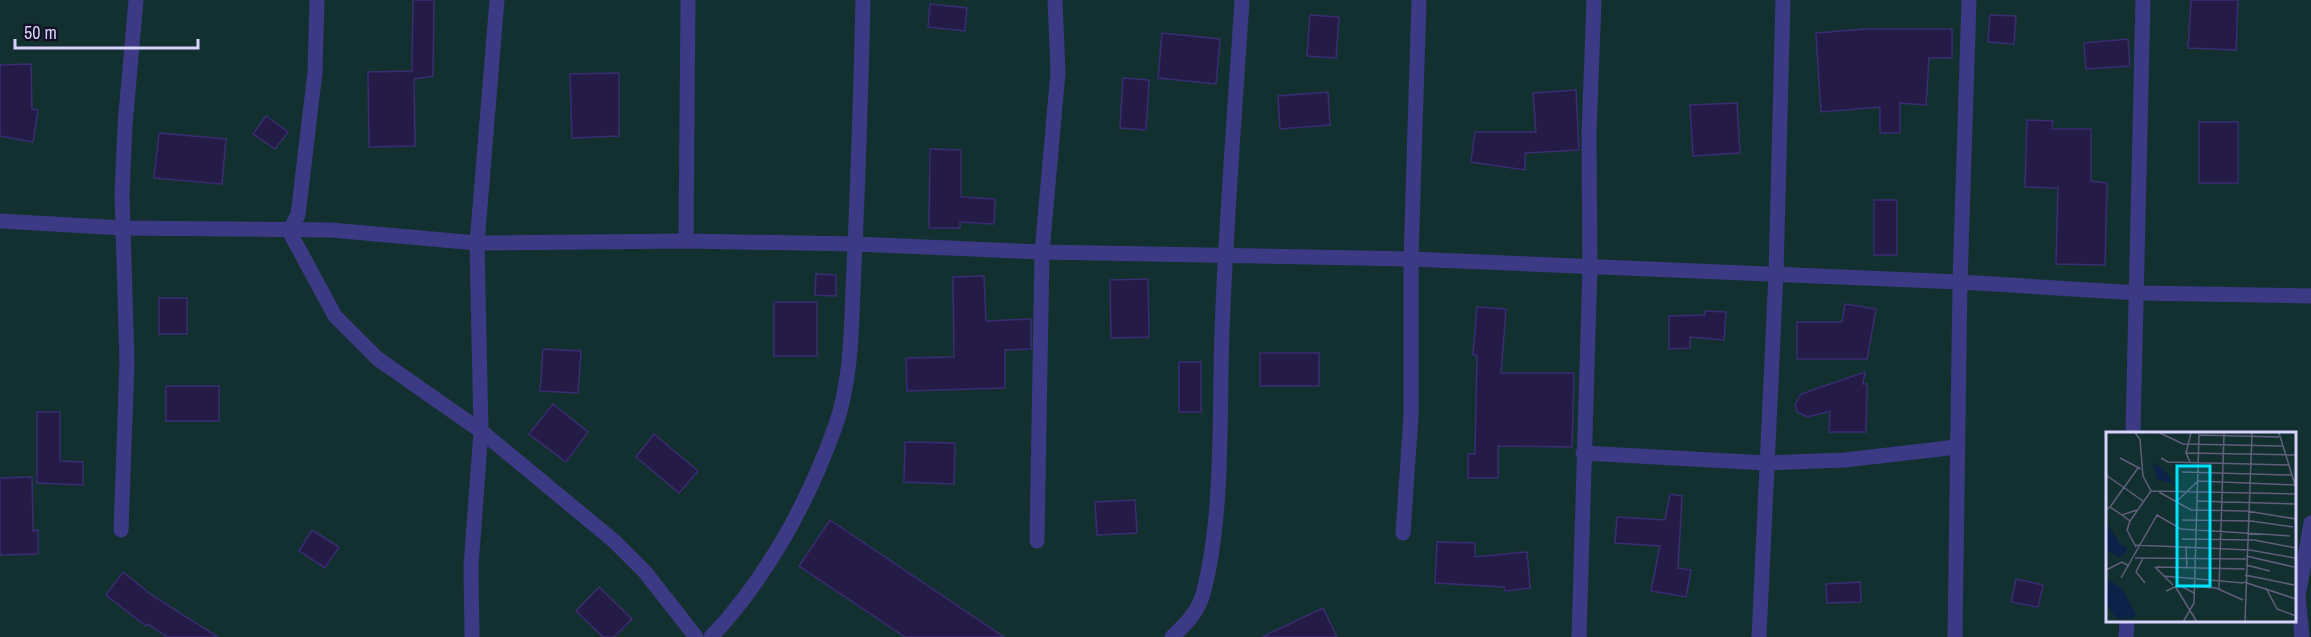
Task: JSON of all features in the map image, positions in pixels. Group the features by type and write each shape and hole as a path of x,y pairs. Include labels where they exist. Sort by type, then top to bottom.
{"street":[{"path":"121,530 127,363 123,228 125,125 136,0"},
{"path":"288,231 298,214 315,72 318,0"},
{"path":"472,637 471,566 481,431 477,243 497,0"},
{"path":"686,241 688,0"},
{"path":"711,637 740,606 775,552 809,487 836,425 849,360 863,0"},
{"path":"1037,541 1042,252 1058,72 1055,0"},
{"path":"1172,637 1188,622 1198,606 1209,567 1216,491 1224,256 1242,0"},
{"path":"1403,533 1411,415 1411,258 1419,0"},
{"path":"1579,637 1590,267 1589,134 1594,0"},
{"path":"1759,637 1776,274 1783,0"},
{"path":"1954,637 1960,282 1970,0"},
{"path":"2133,432 2143,0"},
{"path":"0,221 123,228 331,230 477,243 686,241 855,244 1042,252 1411,258 1960,282 2138,293 2311,296"},
{"path":"288,231 335,316 378,359 481,431 614,541 645,572 696,637"},
{"path":"1583,453 1766,463 1845,460 1957,447"},
{"path":"2302,637 2298,596 2311,523"},
{"path":"2126,637 2127,622"}],"green space":[{"path":"0,0 2311,0 2311,637 0,637"}],"building":[{"path":"413,0 434,0 433,76 414,79 415,146 369,147 368,72 412,71"},
{"path":"2191,0 2238,0 2236,50 2188,48"},
{"path":"930,4 967,8 965,31 928,27"},
{"path":"1310,15 1339,17 1336,58 1307,56"},
{"path":"1990,15 2016,16 2014,44 1988,42"},
{"path":"1866,29 1952,29 1952,58 1929,58 1926,105 1900,103 1900,133 1880,133 1880,107 1821,112 1816,33"},
{"path":"1162,33 1220,39 1216,84 1158,78"},
{"path":"2128,39 2130,66 2086,69 2084,43"},
{"path":"31,64 32,109 38,110 33,142 0,136 0,65"},
{"path":"619,73 619,136 572,138 570,74"},
{"path":"1123,78 1149,80 1146,130 1120,128"},
{"path":"1576,90 1579,150 1525,153 1525,170 1471,162 1475,132 1536,132 1533,93"},
{"path":"1328,92 1330,125 1280,129 1278,96"},
{"path":"1737,103 1740,153 1693,156 1690,105"},
{"path":"266,116 288,132 275,149 253,134"},
{"path":"2027,120 2053,121 2052,129 2091,129 2091,181 2107,183 2105,265 2056,264 2058,188 2025,187"},
{"path":"2199,122 2238,122 2238,183 2199,183"},
{"path":"159,133 226,139 222,184 154,178"},
{"path":"930,149 961,150 961,197 995,199 994,224 960,222 960,228 929,228"},
{"path":"1874,200 1897,200 1897,255 1874,255"},
{"path":"816,274 836,275 836,296 815,295"},
{"path":"984,276 986,321 1031,319 1031,349 1005,350 1005,388 907,391 906,358 954,357 953,277"},
{"path":"1148,279 1149,337 1111,338 1110,280"},
{"path":"159,298 187,298 187,334 159,334"},
{"path":"774,302 817,302 817,356 774,356"},
{"path":"1845,304 1876,309 1867,359 1797,359 1797,322 1842,322"},
{"path":"1477,307 1506,309 1501,373 1574,373 1572,447 1498,446 1498,478 1468,478 1468,454 1475,454 1477,355 1473,355"},
{"path":"1705,311 1726,312 1724,340 1690,337 1690,348 1669,349 1669,316 1705,315"},
{"path":"543,349 581,351 578,393 540,391"},
{"path":"1260,353 1319,353 1319,386 1260,386"},
{"path":"1179,362 1201,362 1201,412 1179,412"},
{"path":"1865,372 1863,384 1867,384 1866,432 1829,432 1830,411 1808,417 1797,412 1795,405 1801,394"},
{"path":"166,386 219,386 219,421 166,421"},
{"path":"553,404 588,432 566,462 529,434"},
{"path":"37,412 60,412 60,461 83,462 83,485 37,483"},
{"path":"654,434 698,471 679,493 636,457"},
{"path":"905,442 955,443 954,484 904,482"},
{"path":"32,477 33,531 38,530 38,554 0,555 0,478"},
{"path":"1670,494 1682,496 1678,568 1691,570 1686,597 1651,591 1660,546 1615,543 1617,517 1665,520"},
{"path":"1135,500 1137,533 1097,535 1095,502"},
{"path":"830,520 1004,637 905,637 799,566"},
{"path":"312,530 339,547 325,568 299,551"},
{"path":"1437,542 1475,543 1475,557 1527,552 1530,588 1505,591 1504,587 1435,583"},
{"path":"123,572 153,596 218,637 167,637 148,624 146,626 106,595"},
{"path":"2016,579 2043,585 2038,607 2011,602"},
{"path":"1860,582 1861,602 1827,603 1826,584"},
{"path":"599,587 632,619 614,637 603,637 576,611"},
{"path":"1323,608 1337,637 1262,637"}]}
